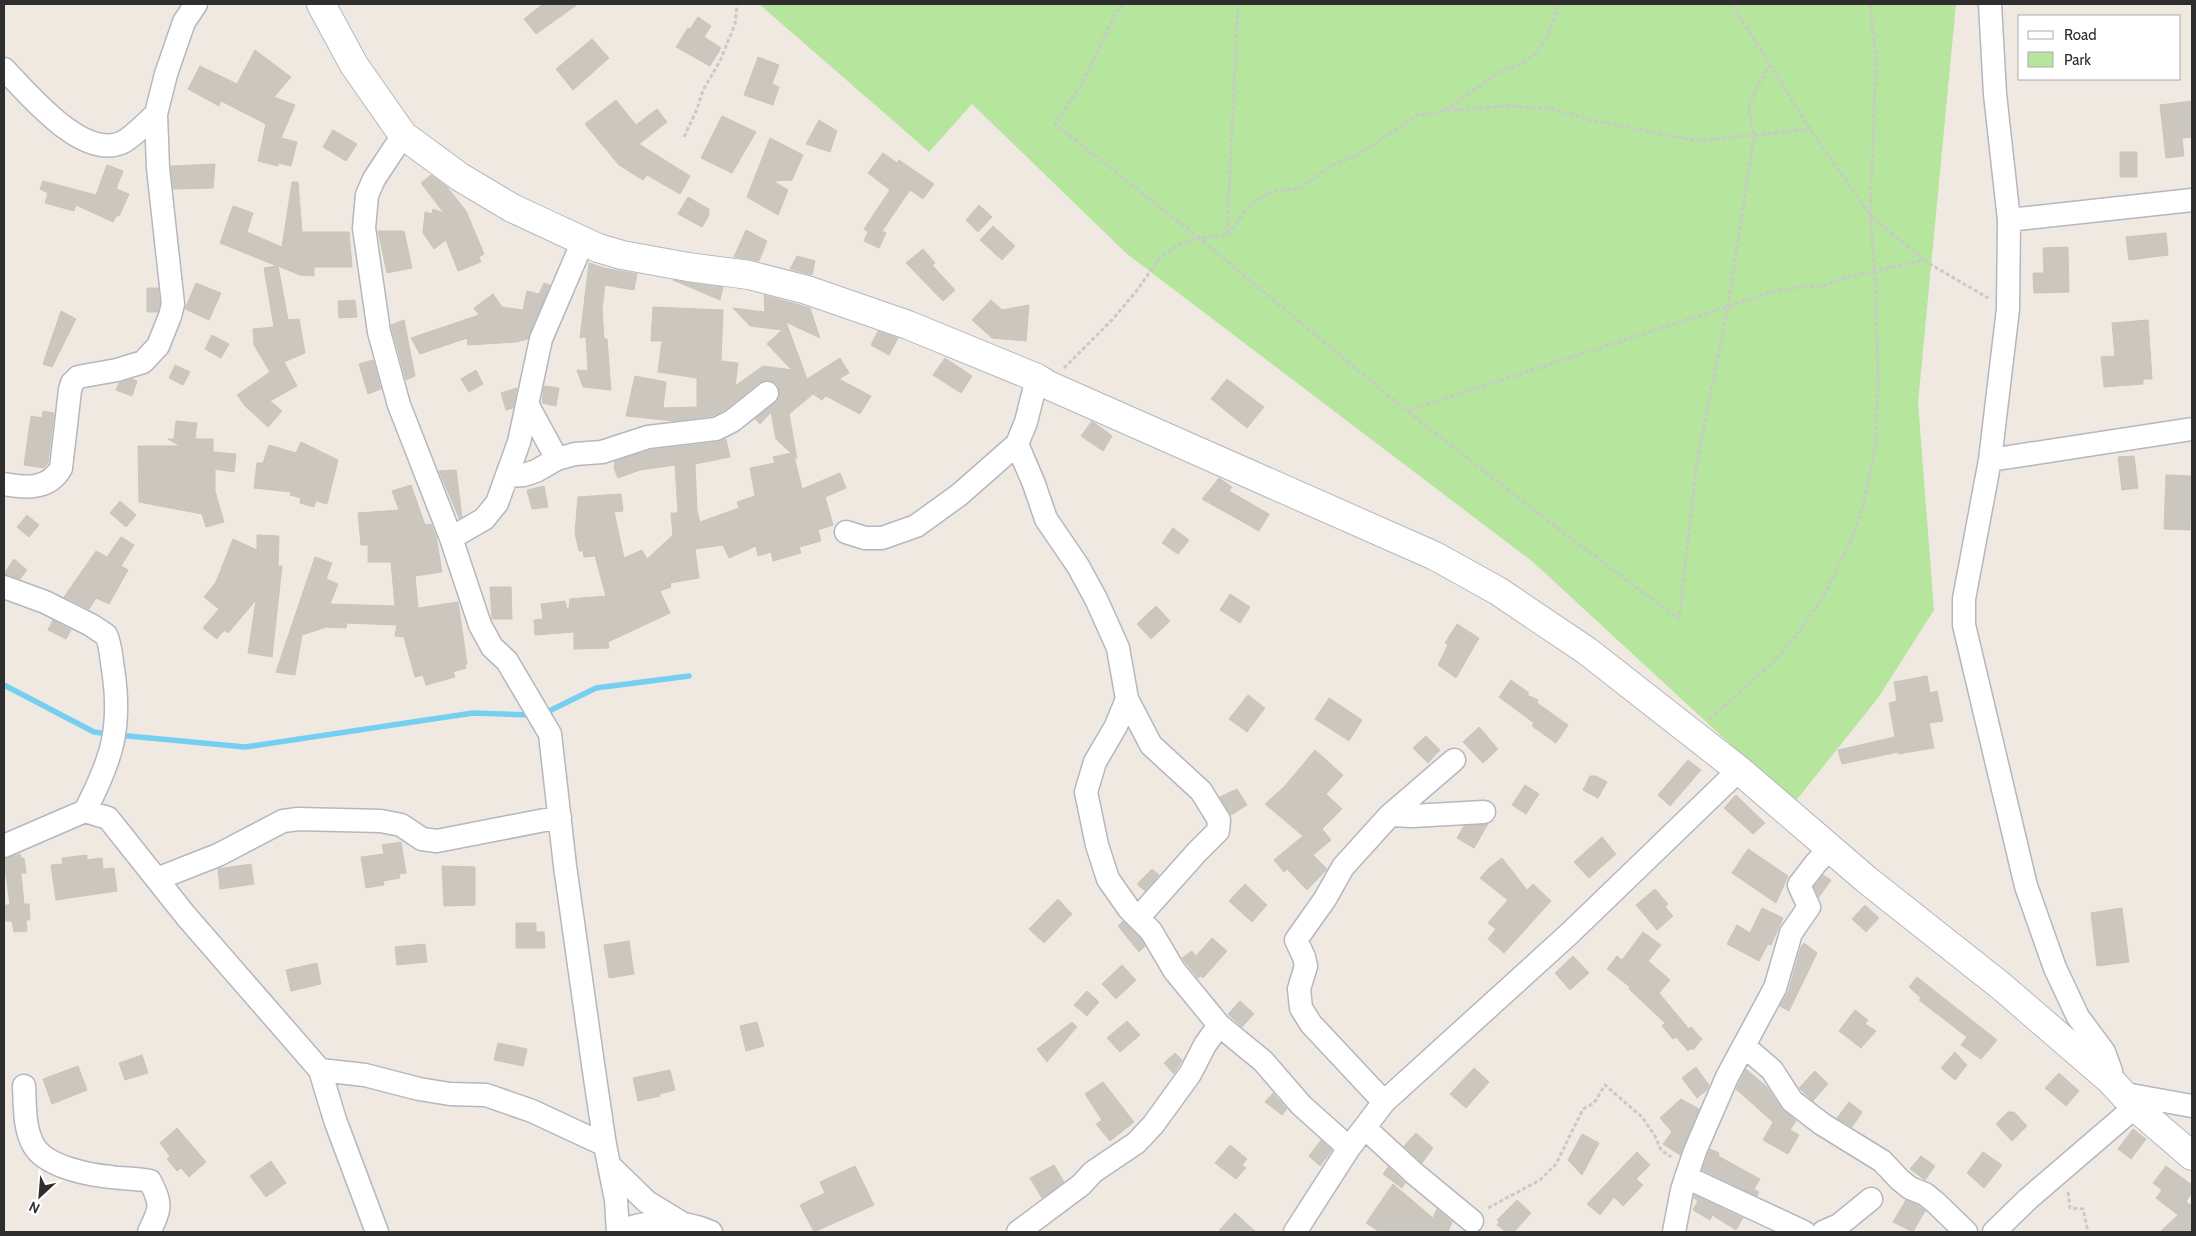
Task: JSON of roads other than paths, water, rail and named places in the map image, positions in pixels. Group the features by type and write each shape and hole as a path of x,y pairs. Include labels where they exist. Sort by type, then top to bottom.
{"street":[{"path":"4,484 19,487 40,486 56,478 61,468 72,383 78,377 117,370 144,362 158,346 170,316 173,304 158,168 156,114 166,74 184,22 196,4"},
{"path":"321,4 354,65 403,135 481,190 547,226 598,248 622,255 688,268 748,275 807,290 908,326 1042,381 1435,556 1498,591 1587,651 1739,770 1830,848 2001,986 2192,1156"},
{"path":"1990,4 1995,94 2009,220 2008,309 1990,460 1964,598 1964,625 2026,886 2062,984 2078,1017 2104,1052 2123,1094"},
{"path":"4,69 55,121 78,137 106,146 122,143 156,114"},
{"path":"403,135 374,179 367,195 364,228 380,332 399,405 451,538 480,625 492,646 508,660 550,734 608,1156 616,1200 618,1232 631,1226 661,1222 683,1223"},
{"path":"2009,220 2192,200"},
{"path":"451,538 484,519 497,503 519,442 541,339 583,241"},
{"path":"846,532 865,538 882,538 916,526 959,495 1017,444 1042,381"},
{"path":"507,476 524,475 536,471 557,459 575,454 608,451 648,437 716,429 732,421 767,393"},
{"path":"527,404 557,459"},
{"path":"1990,460 2192,430"},
{"path":"1017,444 1046,519 1078,566 1096,599 1118,648 1127,699 1151,745 1201,791 1219,820 1220,827 1138,918"},
{"path":"4,588 46,602 102,631 108,639 117,698 116,724 112,749 85,811"},
{"path":"1127,699 1116,726 1095,762 1086,792 1097,845 1108,879 1122,900 1151,931 1174,970 1219,1025 1263,1061 1301,1105 1349,1148"},
{"path":"1384,1102 1311,1024 1300,1008 1299,989 1306,966 1296,940 1325,899 1343,867 1390,815 1454,760"},
{"path":"1295,1232 1349,1148 1384,1102 1569,934 1739,770"},
{"path":"4,846 85,811 108,818 157,880 320,1070 335,1120 378,1232"},
{"path":"1390,815 1484,812"},
{"path":"157,880 218,855 283,821 298,819 381,820 401,825 422,839 437,841 560,817"},
{"path":"1674,1232 1678,1206 1686,1177 1727,1077 1775,988 1791,933 1809,907 1799,885 1816,862 1830,848"},
{"path":"1018,1232 1081,1185 1094,1172 1136,1143 1148,1131 1190,1074 1219,1025"},
{"path":"1744,1046 1772,1070 1792,1101 1822,1124 1882,1161 1900,1180 1910,1188 1925,1194 1966,1232"},
{"path":"320,1070 366,1076 450,1094 486,1095 532,1110 608,1156 647,1202 683,1223 711,1232"},
{"path":"24,1086 26,1121 35,1147 54,1162 75,1171 99,1176 150,1180 159,1199 157,1216 149,1232"},
{"path":"2123,1094 2192,1106"},
{"path":"1994,1232 2062,1169 2123,1094"},
{"path":"1365,1128 1415,1174 1472,1221"},
{"path":"1686,1177 1804,1232"},
{"path":"1823,1232 1839,1226 1871,1199"}],"waterway":[{"path":"543,714 596,688 689,676"},
{"path":"4,685 94,732 109,734"},
{"path":"118,735 245,747 473,713 531,715"}]}
